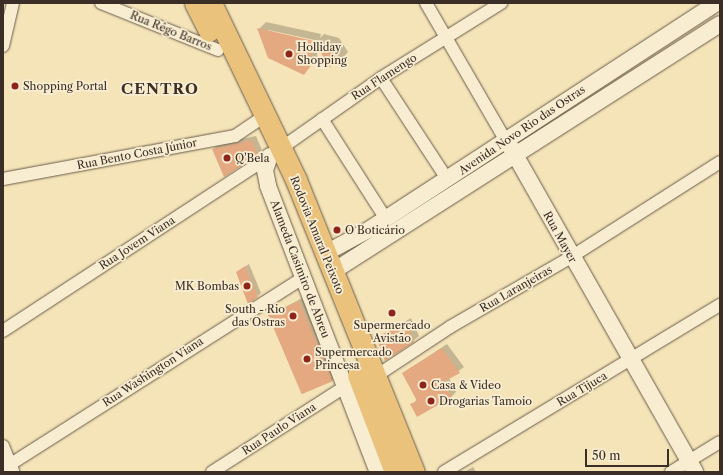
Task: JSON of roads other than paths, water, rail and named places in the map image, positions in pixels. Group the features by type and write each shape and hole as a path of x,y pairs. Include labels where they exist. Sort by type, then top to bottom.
{"highway":[{"name":"Rodovia Amaral Peixoto","path":"195,3 218,50 260,120"},
{"name":"Rodovia Amaral Peixoto","path":"211,3 260,120 328,263 373,378 414,472"},
{"name":"Rodovia Amaral Peixoto","path":"276,152 394,472"}],"street":[{"path":"3,46 13,3"},
{"name":"Rua Rêgo Barros","path":"101,3 218,50"},
{"name":"Rua Mayer","path":"426,3 506,140 571,257 632,360 692,467"},
{"name":"Rua Flamengo","path":"276,152 381,78 501,3"},
{"name":"Avenida Novo Rio das Ostras","path":"328,263 386,219 717,3"},
{"name":"Avenida Novo Rio das Ostras","path":"328,263 515,156 720,24"},
{"path":"381,78 447,179"},
{"path":"322,119 386,219"},
{"name":"Rua Bento Costa Júnior","path":"3,179 235,136 260,120"},
{"name":"Alameda Casimiro de Abreu","path":"276,152 265,170 268,186 378,472"},
{"name":"Rua Jovem Viana","path":"3,331 276,152"},
{"name":"Rua Laranjeiras","path":"373,378 450,327 571,257 720,162"},
{"name":"Rua Washington Viana","path":"9,468 304,277"},
{"name":"Rua Tijuca","path":"444,472 632,360 720,305"},
{"name":"Rua Paulo Viana","path":"212,472 346,386"},
{"path":"671,472 692,467 720,442"},
{"path":"3,446 9,468"}],"place":[{"name":"Holliday Shopping","path":"289,54"},
{"name":"Shopping Portal","path":"15,86"},
{"name":"Q'Bela","path":"227,158"},
{"name":"O Boticário","path":"337,230"},
{"name":"MK Bombas","path":"247,286"},
{"name":"Supermercado Avistão","path":"392,313"},
{"name":"South - Rio das Ostras","path":"293,316"},
{"name":"Supermercado Princesa","path":"307,359"},
{"name":"Casa & Video","path":"423,385"},
{"name":"Drogarias Tamoio","path":"431,401"}],"district":[{"name":"CENTRO","path":"160,89"}]}
